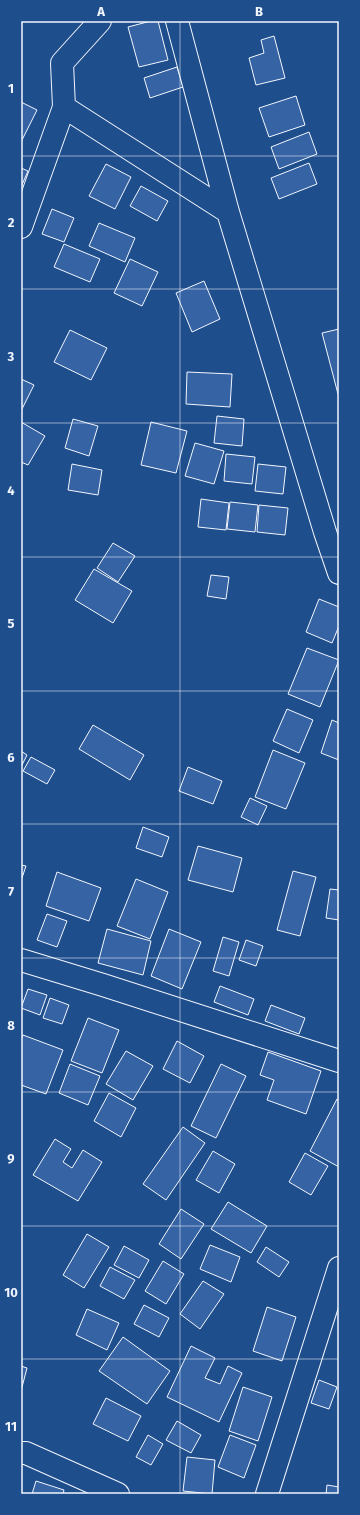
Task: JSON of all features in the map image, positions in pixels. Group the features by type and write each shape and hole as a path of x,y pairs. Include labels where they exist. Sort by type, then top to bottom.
{"street":[{"path":"21,227 64,107 62,63 100,21"},
{"path":"177,21 228,212 324,532 339,573"},
{"path":"64,107 228,212"},
{"path":"21,960 111,987 339,1061"},
{"path":"267,1494 339,1268"},
{"path":"21,1452 118,1494"}],"building":[{"path":"151,21 158,21 168,60 139,67 128,27"},
{"path":"274,36 285,78 256,85 249,58 264,53 261,40"},
{"path":"177,67 183,87 150,98 144,78"},
{"path":"296,96 305,125 269,137 259,108"},
{"path":"21,102 37,110 21,142"},
{"path":"309,132 317,154 279,169 271,147"},
{"path":"309,163 317,184 279,199 271,178"},
{"path":"106,164 131,177 115,209 89,196"},
{"path":"21,168 28,171 21,187"},
{"path":"141,186 168,201 157,221 130,206"},
{"path":"52,209 74,218 64,242 42,234"},
{"path":"99,223 135,238 125,262 89,246"},
{"path":"64,244 100,259 90,282 54,267"},
{"path":"130,259 158,272 142,306 114,293"},
{"path":"204,281 220,319 192,332 176,293"},
{"path":"339,329 339,393 338,394 322,333"},
{"path":"70,330 107,348 91,380 54,362"},
{"path":"187,372 232,374 230,407 186,404"},
{"path":"21,379 34,385 21,411"},
{"path":"217,416 244,419 242,446 214,443"},
{"path":"73,419 98,426 89,456 65,448"},
{"path":"21,422 45,436 28,465 21,462"},
{"path":"151,422 187,431 176,473 141,465"},
{"path":"195,443 224,451 214,484 185,476"},
{"path":"226,454 255,457 252,484 224,481"},
{"path":"72,464 102,470 98,495 68,490"},
{"path":"258,464 286,467 283,494 255,491"},
{"path":"201,499 229,503 226,530 198,527"},
{"path":"230,502 258,505 255,532 227,529"},
{"path":"259,505 288,508 285,535 257,532"},
{"path":"113,543 135,556 118,582 97,568"},
{"path":"94,569 132,591 113,623 75,600"},
{"path":"211,575 229,577 226,599 207,596"},
{"path":"319,599 339,607 339,626 332,643 306,632"},
{"path":"307,648 339,660 320,707 288,694"},
{"path":"287,709 313,720 299,753 273,741"},
{"path":"332,720 339,723 339,760 321,753"},
{"path":"93,725 144,755 130,780 79,749"},
{"path":"273,750 305,763 286,809 255,797"},
{"path":"21,751 27,755 21,767"},
{"path":"31,757 55,770 47,784 23,771"},
{"path":"188,767 222,781 213,804 179,791"},
{"path":"250,798 267,806 258,825 241,817"},
{"path":"143,827 169,837 162,857 136,848"},
{"path":"198,846 242,858 233,892 188,880"},
{"path":"21,865 26,866 21,881"},
{"path":"293,871 316,877 300,936 277,930"},
{"path":"57,872 101,888 89,921 46,906"},
{"path":"136,879 168,892 150,939 117,926"},
{"path":"330,889 339,890 339,920 326,918"},
{"path":"47,914 67,921 57,947 37,940"},
{"path":"107,929 151,941 143,975 98,963"},
{"path":"169,929 201,942 182,989 151,976"},
{"path":"223,937 239,942 229,976 213,971"},
{"path":"246,940 263,946 256,966 239,960"},
{"path":"220,986 254,999 248,1015 214,1002"},
{"path":"28,989 47,995 40,1015 21,1008"},
{"path":"50,998 69,1005 62,1024 43,1018"},
{"path":"271,1005 305,1018 299,1034 265,1021"},
{"path":"88,1018 119,1030 102,1073 71,1061"},
{"path":"23,1035 63,1050 46,1094 21,1085 21,1040"},
{"path":"177,1041 204,1056 190,1083 163,1069"},
{"path":"126,1051 153,1066 133,1100 106,1084"},
{"path":"268,1052 321,1071 306,1114 267,1100 274,1080 260,1075"},
{"path":"70,1064 100,1076 88,1105 59,1093"},
{"path":"221,1064 246,1076 216,1138 191,1126"},
{"path":"109,1093 136,1108 121,1137 94,1121"},
{"path":"337,1099 339,1100 339,1167 310,1151"},
{"path":"183,1127 205,1143 166,1200 143,1184"},
{"path":"55,1139 71,1149 63,1162 72,1168 83,1150 102,1162 78,1201 33,1175"},
{"path":"213,1151 235,1164 219,1193 196,1180"},
{"path":"305,1153 328,1166 311,1195 289,1182"},
{"path":"228,1202 267,1226 251,1253 211,1229"},
{"path":"181,1209 204,1224 181,1259 159,1244"},
{"path":"87,1234 109,1247 84,1288 63,1275"},
{"path":"210,1245 240,1257 231,1282 200,1269"},
{"path":"124,1246 149,1260 139,1278 114,1265"},
{"path":"266,1247 289,1262 279,1277 257,1262"},
{"path":"163,1261 184,1274 166,1304 145,1291"},
{"path":"110,1267 135,1280 124,1299 100,1286"},
{"path":"203,1281 224,1294 200,1329 180,1314"},
{"path":"144,1305 169,1318 159,1337 134,1324"},
{"path":"267,1307 296,1317 282,1361 253,1351"},
{"path":"87,1309 119,1323 107,1350 76,1335"},
{"path":"123,1337 170,1371 147,1404 99,1371"},
{"path":"191,1346 215,1358 205,1378 220,1384 228,1366 242,1373 219,1422 167,1397"},
{"path":"21,1366 27,1368 21,1391"},
{"path":"319,1380 337,1387 329,1409 311,1403"},
{"path":"243,1387 272,1397 258,1441 229,1431"},
{"path":"106,1398 141,1416 128,1441 93,1424"},
{"path":"177,1421 201,1435 191,1453 166,1440"},
{"path":"148,1435 163,1444 151,1465 136,1457"},
{"path":"230,1435 256,1445 244,1478 218,1467"},
{"path":"187,1457 215,1460 212,1494 183,1491"},
{"path":"36,1481 64,1490 63,1494 32,1494"},
{"path":"327,1485 339,1487 339,1494 326,1494"}]}
